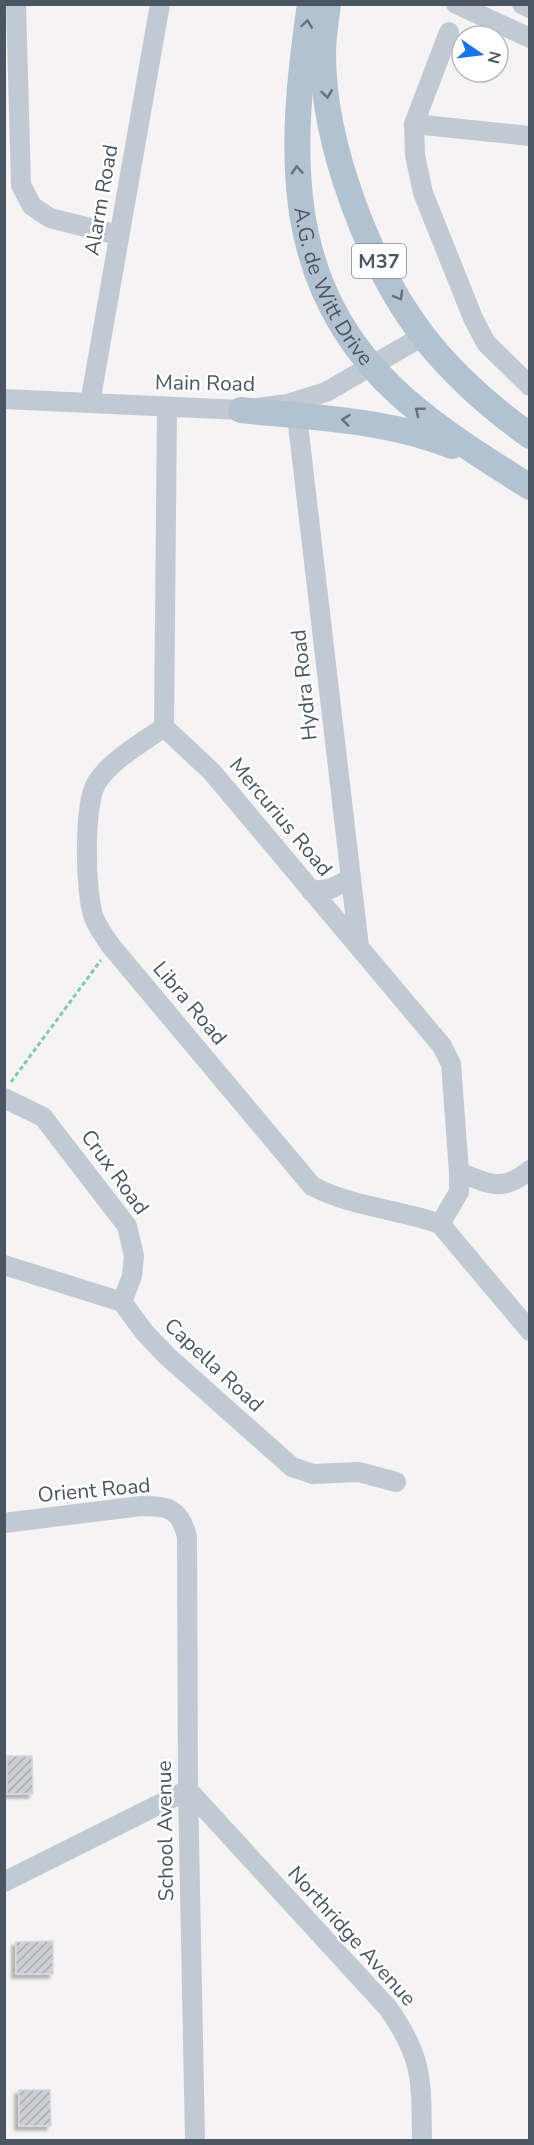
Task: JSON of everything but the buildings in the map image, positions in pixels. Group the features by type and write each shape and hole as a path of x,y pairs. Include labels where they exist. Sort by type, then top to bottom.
{"main road":[{"name":"A.G. de Witt Drive","path":"310,4 296,121 300,206 308,244 336,316 371,365 399,394 483,459 530,487"},
{"name":"M37","path":"328,4 323,36 324,72 334,138 360,222 377,258 423,336 477,396 530,436"},
{"path":"241,410 392,427 439,441 483,459"}],"street":[{"path":"16,4 21,185 32,206 50,218 118,235"},
{"name":"Alarm Road","path":"90,403 160,4"},
{"path":"456,4 530,38"},
{"path":"522,4 530,8"},
{"path":"449,32 414,124 416,155 423,193 472,318 486,343 500,360 530,386"},
{"path":"414,124 530,136"},
{"name":"Main Road","path":"4,399 241,410 310,399 326,393 423,336"},
{"path":"164,727 167,408"},
{"name":"Hydra Road","path":"297,416 359,948"},
{"name":"Mercurius Road","path":"164,727 212,772 442,1046 451,1064 459,1192 440,1224"},
{"name":"Libra Road","path":"164,727 108,769 96,783 88,802 89,890 94,917 111,946 312,1186 344,1200 414,1215 440,1224"},
{"path":"311,891 330,889 350,879"},
{"name":"Crux Road","path":"4,1098 43,1117 127,1226 134,1256 132,1276 122,1302"},
{"path":"459,1172 501,1186 512,1183 530,1170"},
{"path":"440,1224 530,1331"},
{"path":"4,1265 122,1302"},
{"name":"Capella Road","path":"122,1302 145,1333 167,1356 292,1467 313,1474 359,1472 396,1482"},
{"name":"Orient Road","path":"4,1523 141,1506 159,1506 174,1511 183,1521"},
{"name":"School Avenue","path":"183,1521 187,1537 188,1790 195,2140"},
{"path":"4,1882 188,1790"},
{"name":"Northridge Avenue","path":"188,1790 388,2008 406,2033 418,2063 422,2140"}],"path":[{"path":"4,1091 111,946"}]}
